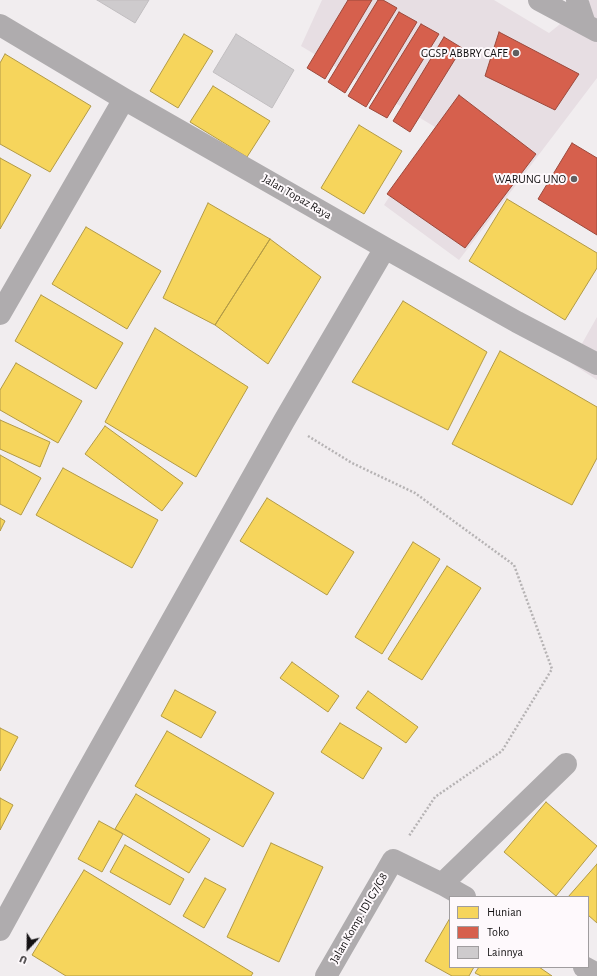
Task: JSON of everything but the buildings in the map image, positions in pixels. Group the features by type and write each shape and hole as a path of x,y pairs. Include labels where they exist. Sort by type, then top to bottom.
{"street":[{"path":"539,0 591,28"},
{"path":"578,0 591,28"},
{"name":"Jalan Topaz Raya","path":"0,25 124,99 385,248 517,322 597,364"},
{"path":"0,314 7,287 124,99"},
{"path":"0,930 80,784 284,421 385,248"},
{"path":"442,884 566,764"},
{"path":"393,860 463,896"},
{"name":"Jalan Komp. IDI G7/G8","path":"326,976 393,860"},
{"path":"586,968 597,974"}],"path":[{"path":"284,421 352,463 415,493 514,565 552,669 502,751 435,797 393,860"}],"shaded area":[{"path":"322,0 494,0 549,33 590,0 597,0 597,78 459,260 384,205 435,127 301,46"},
{"path":"597,317 597,380 571,363"}],"place":[{"name":"GGSP ABBRY CAFE","path":"516,53"},
{"name":"WARUNG UNO","path":"574,179"}]}
